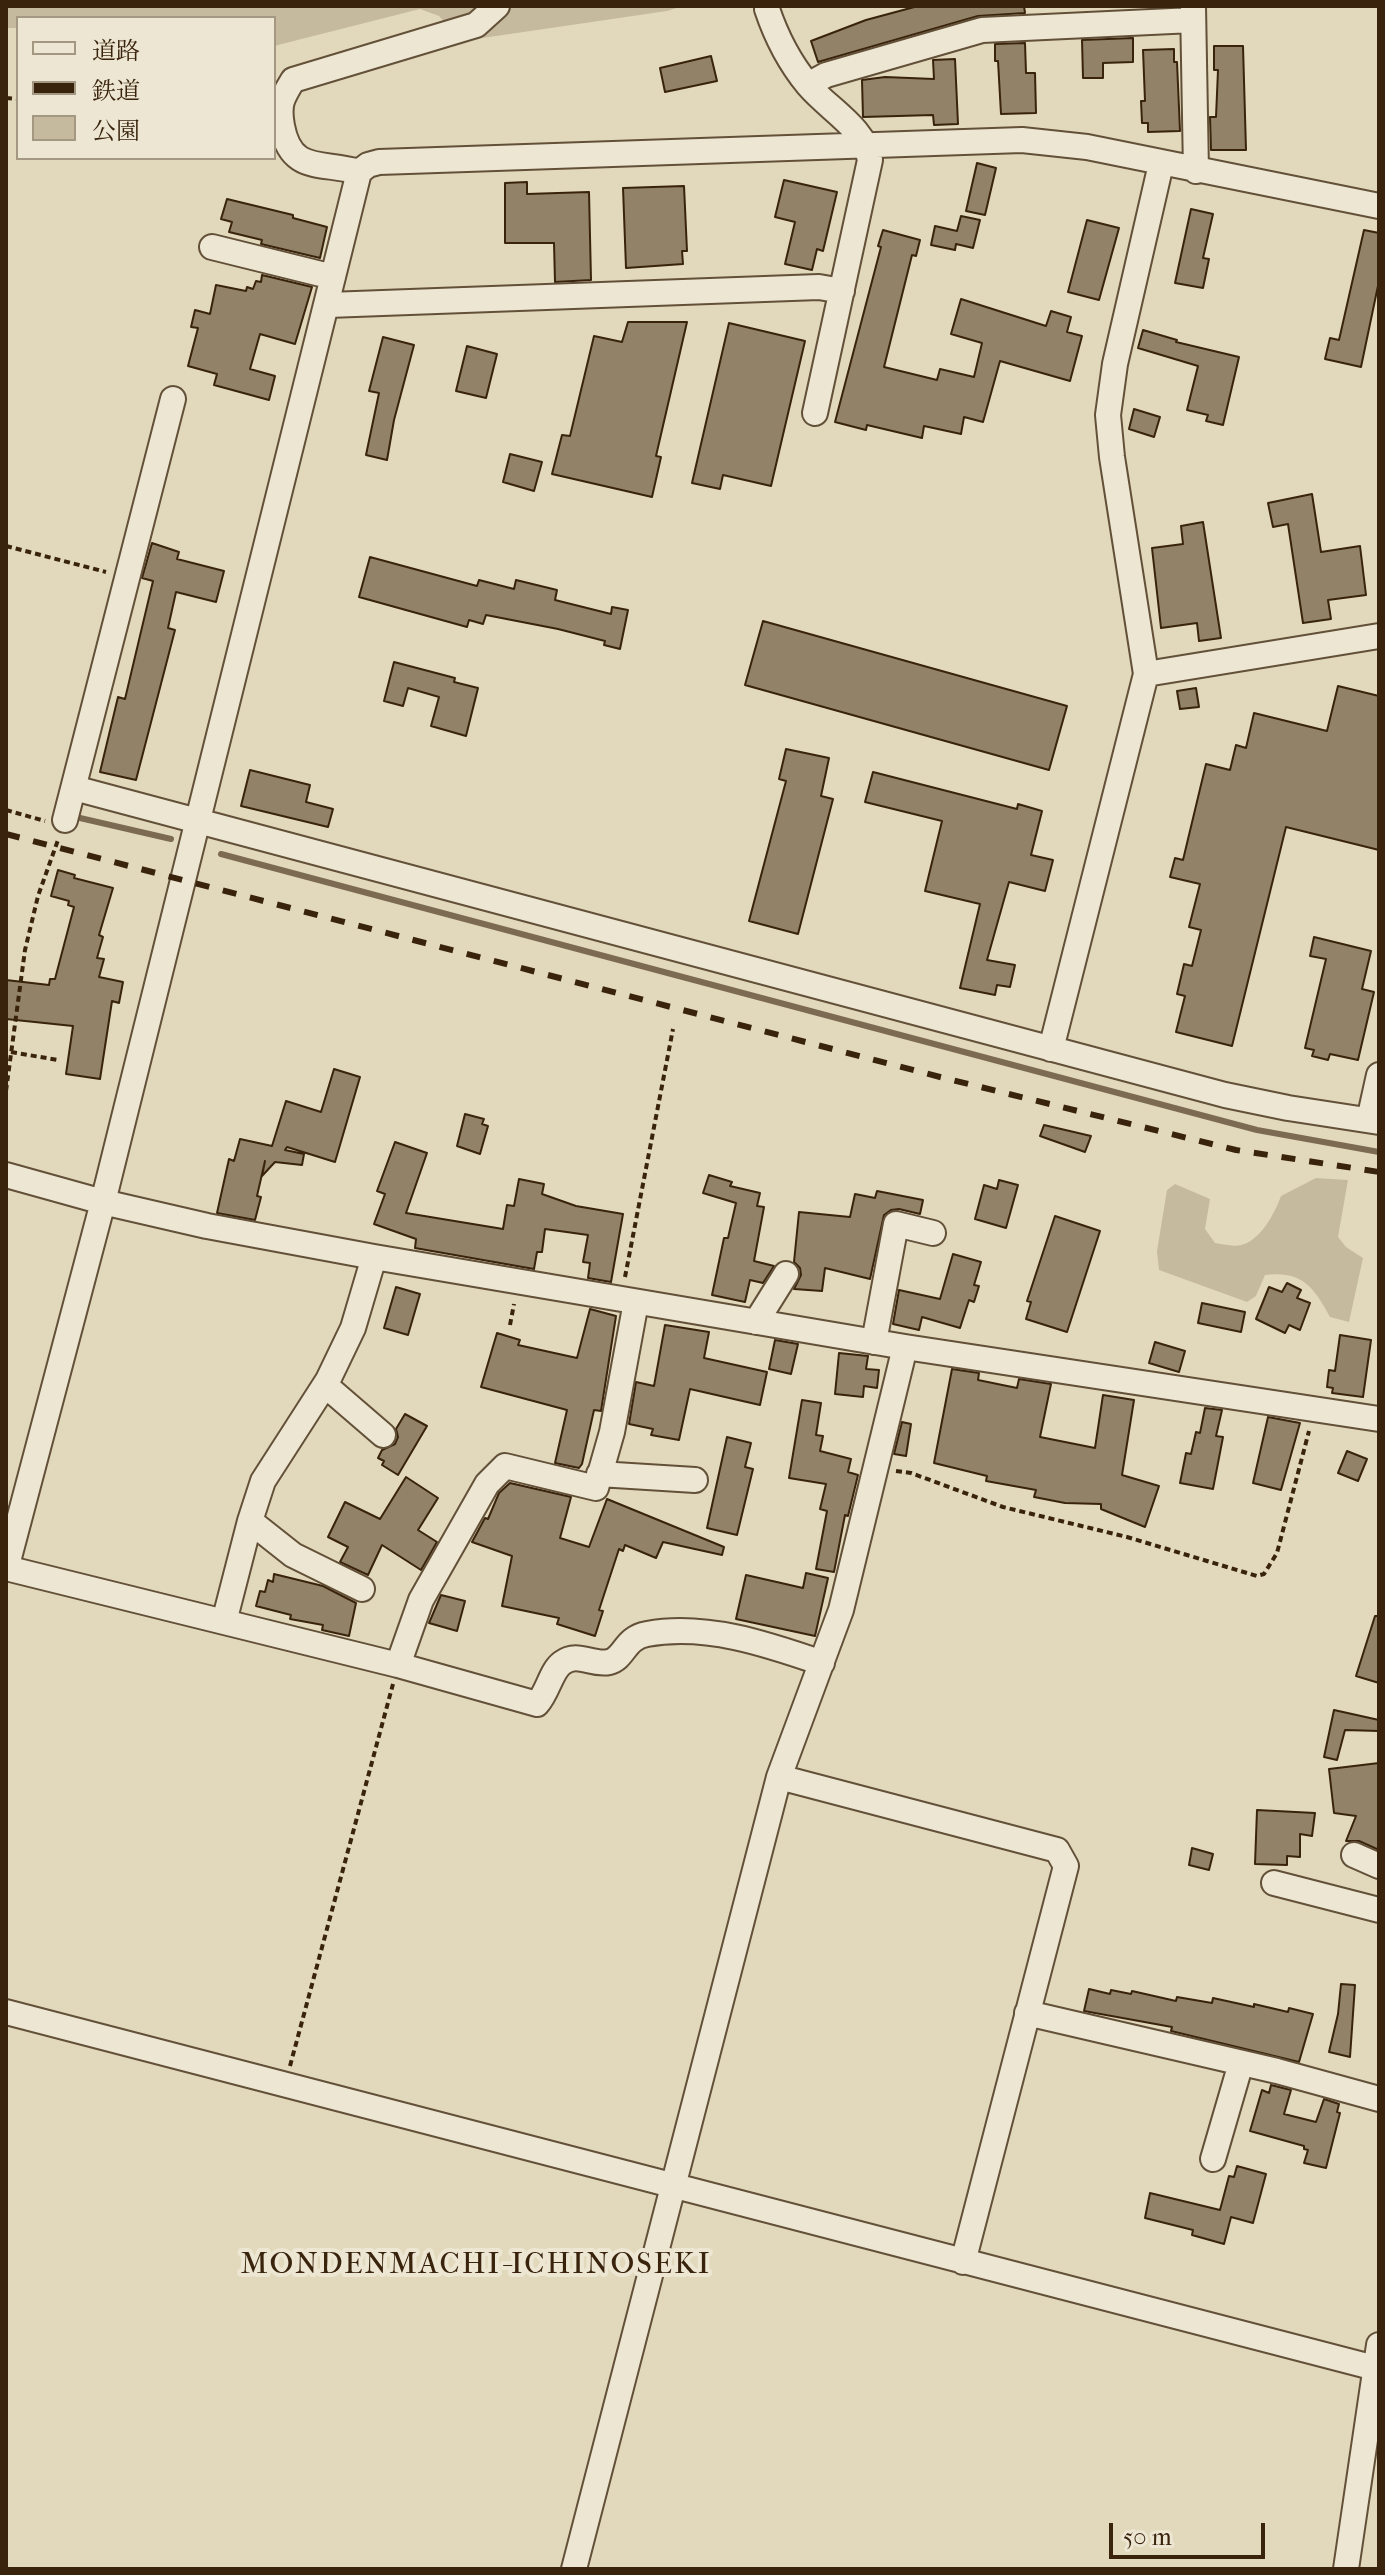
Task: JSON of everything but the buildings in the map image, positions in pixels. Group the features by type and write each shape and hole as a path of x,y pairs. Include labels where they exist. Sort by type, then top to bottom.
{"street":[{"path":"359,172 300,160 292,154 284,133 280,101 293,80 476,25 497,6"},
{"path":"767,9 774,30 808,85 859,135 867,146 870,160 815,413"},
{"path":"808,85 826,75 982,30 1193,13 1196,171"},
{"path":"822,1663 767,1644 726,1636 683,1631 645,1634 629,1641 618,1657 607,1663 572,1657 558,1665 545,1695 537,1704 398,1665 6,1568 103,1202 359,172 379,162 1022,140 1087,147 1379,206"},
{"path":"1051,1049 1146,674 1108,415 1115,364 1161,164"},
{"path":"212,247 333,277"},
{"path":"328,305 819,287 842,291"},
{"path":"65,820 173,399"},
{"path":"1146,674 1379,636"},
{"path":"74,788 1225,1095 1374,1121 1379,1075"},
{"path":"6,1175 207,1226 374,1257 905,1347 1379,1419"},
{"path":"874,1342 896,1224 933,1233"},
{"path":"224,1622 263,1481 325,1385 353,1328 374,1257"},
{"path":"756,1322 786,1274"},
{"path":"398,1665 421,1600 487,1484 505,1466 596,1488 612,1432 628,1301"},
{"path":"574,2569 779,1777 841,1610 905,1347"},
{"path":"325,1385 383,1435"},
{"path":"599,1474 695,1480"},
{"path":"250,1521 293,1555 362,1589"},
{"path":"779,1777 1057,1850 1066,1866 963,2262"},
{"path":"1354,1855 1379,1866"},
{"path":"1274,1883 1379,1910"},
{"path":"6,2012 963,2262 1378,2361 1346,2569"},
{"path":"1027,2013 1379,2099"},
{"path":"1213,2159 1241,2063"}],"path":[{"path":"6,546 128,577"},
{"path":"6,810 50,822 65,820 38,896 25,950 6,1091"},
{"path":"628,1301 673,1029"},
{"path":"11,1052 58,1060"},
{"path":"876,1468 911,1473 1003,1507 1127,1537 1257,1576 1264,1574 1277,1553 1315,1409"},
{"path":"286,2084 398,1665"}],"green space":[{"path":"6,6 683,6 667,11 462,41 439,16 420,9 276,45 276,16 16,16 16,28 6,28"},
{"path":"1316,1178 1348,1180 1338,1237 1346,1247 1363,1258 1349,1322 1330,1317 1312,1289 1297,1278 1265,1275 1256,1296 1247,1302 1159,1270 1157,1251 1167,1190 1175,1184 1210,1199 1205,1229 1215,1243 1235,1246 1248,1242 1260,1232 1271,1218 1281,1196"}],"waterway":[{"path":"80,818 171,839"},
{"path":"221,854 1257,1130 1379,1152"}],"railway":[{"path":"6,834 940,1077 1236,1150 1379,1172"}],"district":[{"name":"MONDENMACHI-ICHINOSEKI","path":"476,2266"}]}
